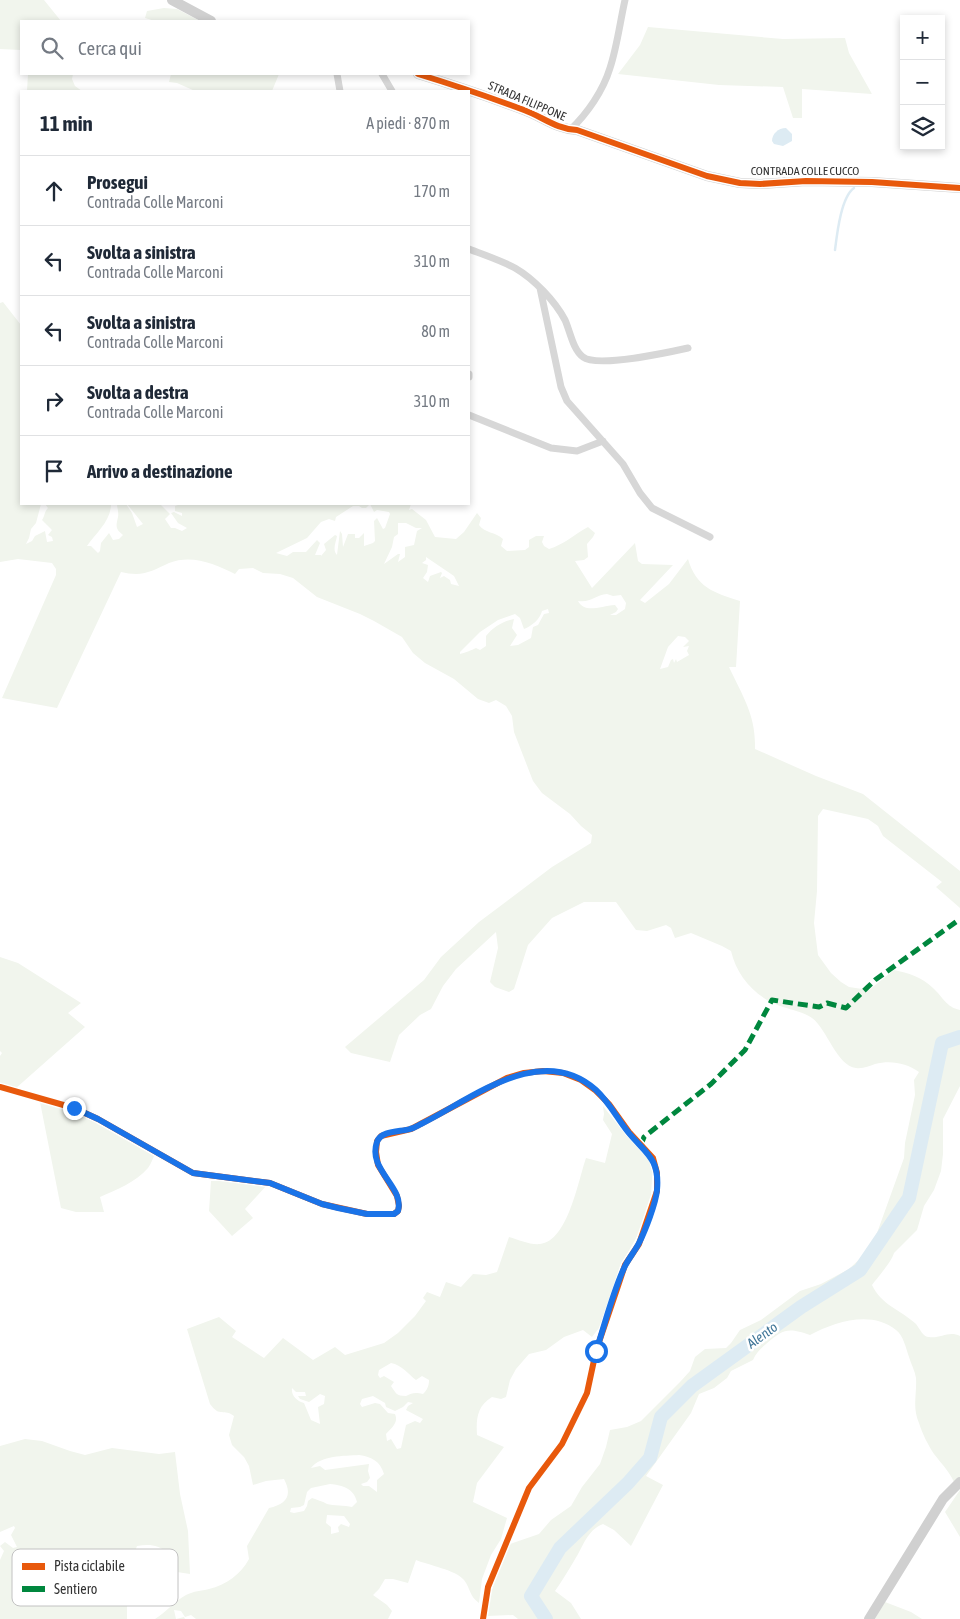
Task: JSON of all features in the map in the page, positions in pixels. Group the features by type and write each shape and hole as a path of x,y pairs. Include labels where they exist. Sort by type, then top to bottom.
{"street":[{"path":"172,0 209,20"},
{"name":"STRADA FILIPPONE","path":"421,75 472,90 527,111 565,130 570,130 578,123 601,90 610,69 625,0"},
{"path":"337,75 340,90"},
{"path":"383,75 391,90"},
{"name":"CONTRADA COLLE CUCCO","path":"570,130 586,133 707,176 740,183 872,182 960,188"},
{"path":"470,249 515,268 540,288 556,304 577,349 583,357 591,360 637,358 688,348"},
{"path":"540,288 561,387 567,401 623,464 652,508 710,537"},
{"path":"470,414 551,448 577,450 603,441"},
{"path":"0,1087 74,1108 98,1119 193,1173 270,1183 322,1204 367,1214 394,1214 398,1211 399,1206 397,1196 378,1165 377,1141 381,1136 411,1129 507,1078 524,1073 543,1071 563,1073 581,1080 595,1090 609,1104 629,1132 652,1158 656,1173 657,1190 639,1244 625,1265 596,1351 587,1393 562,1444 529,1488 488,1587 484,1619"},
{"path":"868,1619 942,1499 960,1482"}],"shaded area":[{"path":"0,0 44,0 60,20 20,20 20,50 0,49"},
{"path":"164,8 177,9 198,20 152,20 145,18 147,11"},
{"path":"648,27 783,39 845,38 849,53 872,94 802,89 802,118 793,118 783,87 719,85 618,74 640,45"},
{"path":"28,75 73,75 72,79 75,86 81,90 27,90"},
{"path":"171,75 279,75 272,90 193,90 177,83 169,82"},
{"path":"786,128 792,134 792,141 783,146 774,144 772,138 774,134 780,129"},
{"path":"3,302 20,324 20,505 41,505 36,523 31,529 26,544 32,541 35,536 45,531 47,542 53,541 52,537 48,535 52,530 42,520 48,508 46,505 111,505 109,516 87,546 91,546 98,553 101,543 109,533 113,540 119,539 123,535 117,527 117,505 127,505 137,527 143,524 128,505 161,505 170,514 165,519 171,528 182,531 187,528 178,523 171,513 174,512 182,516 182,513 175,511 175,506 178,505 369,505 366,508 353,506 336,517 335,521 329,519 321,522 307,538 276,553 287,556 293,552 306,552 317,540 320,543 315,555 321,556 326,550 324,544 335,535 337,536 335,548 337,555 340,531 343,547 348,534 355,534 355,538 359,538 364,533 364,546 375,541 374,521 377,518 383,529 385,528 389,512 377,510 374,512 370,505 411,505 409,510 412,509 426,520 435,537 456,539 464,532 477,513 481,518 479,525 481,528 503,539 501,546 507,551 525,550 529,547 529,540 536,536 544,536 542,542 549,549 588,527 595,533 587,544 588,557 584,560 575,561 592,588 635,543 638,561 642,564 673,565 640,600 645,603 669,584 688,559 691,569 707,588 740,601 736,667 729,667 751,716 755,749 863,794 960,871 960,908 936,887 942,882 883,836 878,826 868,819 823,809 818,816 817,891 814,923 818,955 831,973 849,987 869,990 894,970 915,976 933,988 948,1004 960,1010 960,1086 943,1119 941,1171 934,1190 924,1206 917,1230 894,1253 888,1265 872,1285 881,1298 916,1324 925,1336 933,1337 956,1334 960,1336 960,1478 954,1482 923,1435 916,1412 915,1375 904,1342 896,1330 886,1324 864,1319 842,1322 810,1335 791,1330 782,1332 764,1346 753,1360 731,1371 727,1378 714,1388 699,1394 691,1413 646,1476 663,1485 631,1546 614,1530 603,1524 589,1535 555,1591 571,1603 581,1619 518,1619 513,1615 487,1616 493,1588 510,1544 539,1534 551,1520 571,1506 582,1487 600,1464 610,1430 627,1427 641,1421 690,1371 695,1357 705,1349 726,1348 740,1330 761,1320 800,1291 821,1284 849,1269 866,1253 877,1233 904,1158 905,1143 915,1095 914,1080 919,1072 904,1064 893,1062 861,1068 849,1066 843,1061 823,1030 812,1018 765,999 757,993 738,970 731,951 691,933 675,938 671,928 666,925 647,931 636,930 616,902 584,902 552,918 528,945 514,989 509,992 495,987 490,982 498,948 496,932 456,969 443,986 431,1009 420,1015 399,1035 390,1062 351,1053 345,1047 424,980 441,957 479,922 552,867 591,843 592,835 570,814 542,793 533,781 514,732 512,716 506,706 496,700 489,703 478,699 454,679 425,663 413,653 402,637 360,614 317,597 293,578 280,574 263,573 253,568 239,569 235,574 203,561 195,560 178,560 145,573 121,572 57,708 2,698 56,575 56,569 52,563 18,559 0,562 0,303","holes":["398,523 406,523 416,528 422,528 417,531 414,545 405,547 405,557 398,562 400,554 398,554 384,564 392,547 394,537 398,534","426,557 454,576 459,586 451,584 450,580 444,576 440,578 441,572 430,576 428,582 423,578 427,572 428,565 422,563 426,560","607,594 613,596 621,595 626,603 625,609 616,615 610,615 618,609 615,605 589,608 581,605 578,601 586,601","548,609 549,613 544,614 538,625 533,627 531,638 518,645 510,646 517,635 512,628 514,619 495,627 486,636 486,646 480,650 476,648 460,654 480,632 498,620 515,614 520,618 524,629 535,622 542,611","678,636 685,637 689,641 683,647 689,646 687,651 689,655 677,662 676,659 674,663 673,659 668,667 660,669 668,647"]},
{"path":"0,957 18,963 81,1003 68,1013 85,1027 15,1089 0,1085 0,1056 2,1053 0,1051"},
{"path":"40,1102 79,1113 155,1154 148,1168 138,1177 100,1197 104,1212 76,1212 61,1208"},
{"path":"603,1106 626,1135 648,1157 653,1169 651,1196 639,1233 622,1263 599,1328 592,1337 583,1330 564,1337 546,1350 529,1354 516,1369 510,1380 506,1397 501,1399 492,1397 483,1404 478,1413 477,1435 504,1447 477,1483 473,1502 507,1518 501,1539 491,1555 482,1579 479,1603 473,1598 466,1583 460,1576 416,1560 408,1583 385,1579 373,1595 392,1611 388,1619 196,1619 191,1615 185,1617 181,1611 174,1610 176,1619 155,1619 171,1606 178,1606 178,1600 186,1595 221,1585 237,1574 249,1559 247,1546 269,1508 284,1502 288,1495 284,1479 253,1485 249,1466 244,1457 232,1445 229,1435 234,1416 217,1411 210,1404 187,1329 219,1317 236,1331 232,1337 264,1358 283,1338 313,1360 335,1347 345,1355 384,1343 398,1333 415,1316 426,1301 423,1298 427,1292 440,1297 446,1282 461,1287 473,1274 486,1275 497,1272 509,1237 528,1243 540,1244 550,1240 558,1233 565,1222 586,1158 605,1163 612,1134 603,1120","holes":["391,1363 402,1368 416,1380 422,1376 429,1380 427,1389 423,1394 416,1393 406,1396 397,1394 391,1386 394,1382 384,1376 380,1378 378,1375 379,1370","292,1388 296,1392 305,1392 306,1396 298,1396 300,1399 309,1402 320,1394 325,1396 324,1404 318,1407 320,1424 311,1420 304,1403 294,1396","373,1396 385,1403 386,1407 395,1411 408,1402 413,1403 406,1410 423,1419 420,1423 415,1421 406,1425 401,1448 397,1449 391,1439 387,1441 386,1434 395,1423 395,1414 388,1413 380,1404 375,1403 362,1407 360,1404 362,1399","359,1455 375,1460 384,1474 377,1480 377,1492 369,1486 361,1484 367,1482 370,1478 369,1464 325,1470 320,1466 311,1468 327,1458","330,1484 339,1485 351,1491 357,1502 352,1507 330,1505 312,1498 308,1501 304,1511 290,1512 291,1508 304,1505 307,1492 311,1488","327,1515 344,1516 350,1524 349,1527 341,1524 338,1527 339,1532 331,1534 331,1527 326,1523"]},
{"path":"211,1181 233,1181 267,1185 245,1209 253,1218 232,1236 209,1211"},
{"path":"25,1439 42,1441 85,1455 112,1448 159,1454 175,1452 180,1494 188,1531 190,1574 178,1572 178,1549 161,1549 152,1545 137,1546 136,1549 12,1549 12,1606 127,1606 127,1619 0,1619 0,1560 4,1551 0,1546 5,1542 13,1548 17,1547 11,1535 15,1528 14,1526 0,1532 0,1446"},
{"path":"960,1490 960,1537 945,1512"},
{"path":"885,1602 911,1612 922,1619 875,1619"}],"waterway":[{"path":"835,250 843,207 854,188"},
{"name":"Alento","path":"546,1619 531,1596 560,1548 628,1483 650,1458 661,1417 692,1386 801,1307 860,1270 909,1198 942,1043 960,1037"}],"marked path":[{"path":"641,1145 644,1137 711,1084 745,1050 772,1000 819,1007 827,1003 846,1008 875,980 960,919"}],"cycle path":[{"path":"421,75 468,90"},
{"path":"470,91 524,110 563,127 577,130 707,176 740,183 872,182 960,188"},
{"path":"0,1087 74,1108 98,1119 193,1173 270,1183 322,1204 367,1214 394,1214 398,1211 399,1206 397,1196 378,1165 377,1141 381,1136 411,1129 507,1078 524,1073 543,1071 563,1073 581,1080 595,1090 609,1104 629,1132 653,1158 657,1173 657,1191 639,1244 625,1265 596,1351 587,1393 562,1444 529,1488 488,1587 483,1619"}],"route":[{"path":"74,1108 98,1119 193,1173 270,1183 322,1204 338,1208 367,1214 394,1214 398,1211 399,1200 378,1165 377,1141 381,1136 411,1129 507,1078 524,1073 543,1071 563,1073 581,1080 595,1090 609,1104 629,1132 652,1158 656,1173 657,1190 648,1222 639,1244 625,1265 596,1351"}]}
